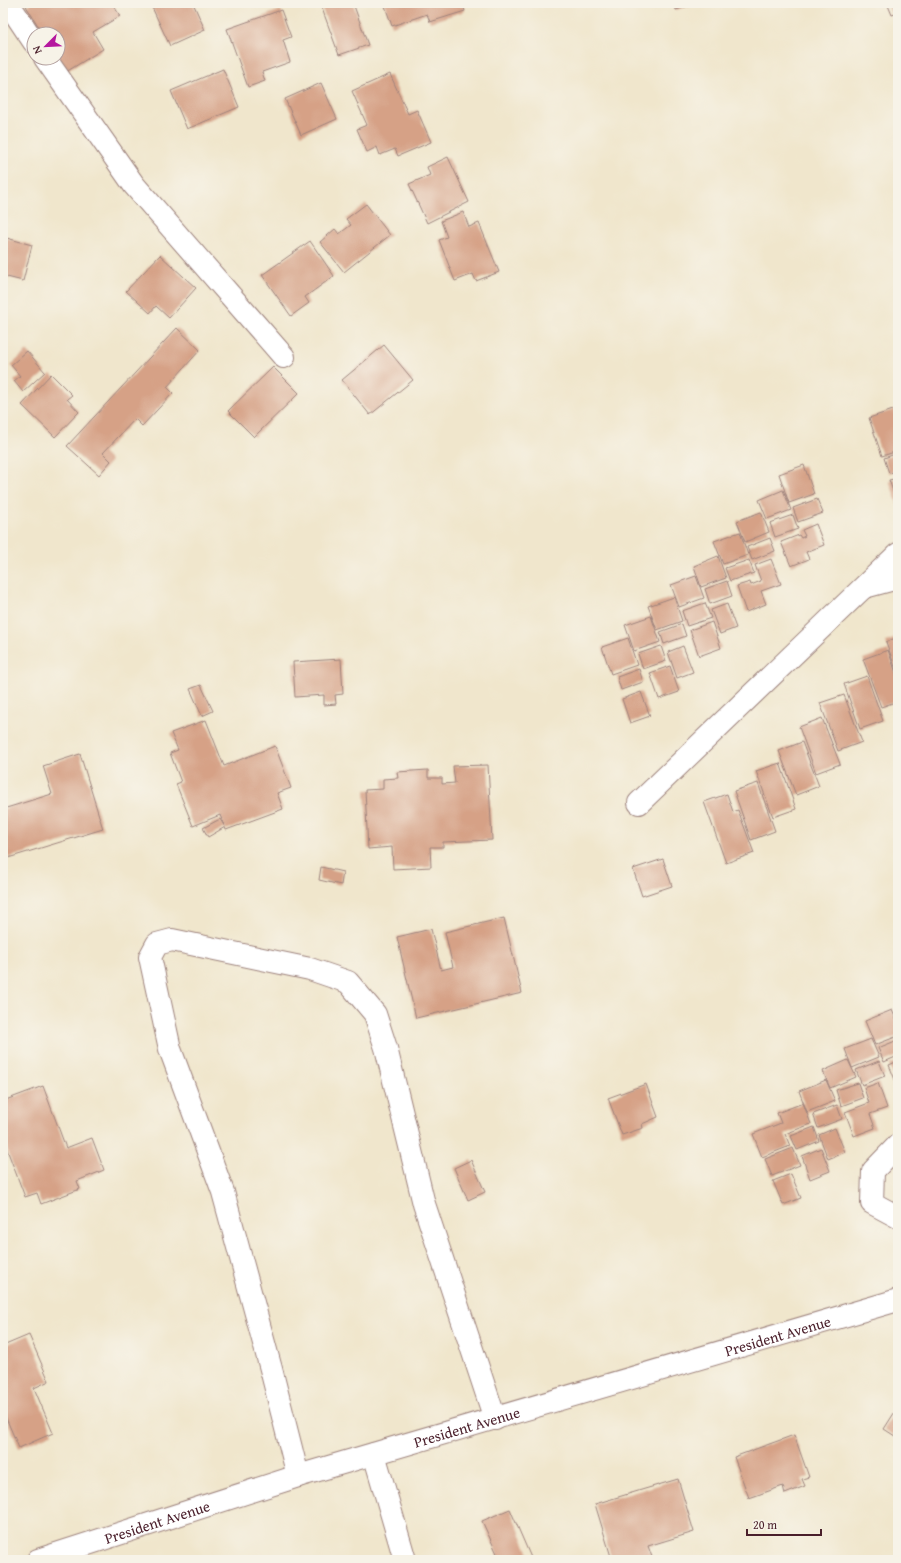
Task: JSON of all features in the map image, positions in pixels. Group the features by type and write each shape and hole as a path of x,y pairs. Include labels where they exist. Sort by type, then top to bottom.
{"street":[{"path":"8,3 26,30"},
{"path":"51,66 134,185 284,357"},
{"path":"639,802 898,554"},
{"path":"862,588 898,578"},
{"path":"298,1476 271,1368 223,1192 170,1049 150,957 157,944 172,940 310,969 348,982 375,1014 386,1048 424,1204 495,1418"},
{"path":"898,1145 873,1171 872,1202 898,1217"},
{"name":"President Avenue","path":"38,1560 298,1476 898,1300"},
{"path":"374,1454 405,1560"}],"building":[{"path":"31,3 112,3 120,16 93,32 103,49 66,72 62,66 66,66 66,26 38,26 26,6"},
{"path":"150,3 193,3 205,30 170,46"},
{"path":"320,3 353,3 368,45 339,55"},
{"path":"384,3 462,3 465,11 430,22 427,14 392,26"},
{"path":"674,3 697,3 676,10"},
{"path":"887,3 898,3 898,13 892,15"},
{"path":"281,10 291,37 283,40 290,62 262,72 265,81 248,87 227,29"},
{"path":"223,69 239,107 187,129 171,91"},
{"path":"390,74 408,114 417,110 431,142 398,156 395,149 380,155 377,147 367,152 357,129 367,125 352,91"},
{"path":"321,83 337,119 301,135 285,99"},
{"path":"448,157 469,202 427,223 409,184 430,175 427,167"},
{"path":"366,204 390,235 344,272 320,242 335,229 339,234 351,225 346,219"},
{"path":"463,212 469,227 479,223 499,272 476,281 473,274 455,281 439,240 447,237 441,221"},
{"path":"3,237 32,245 23,281 3,276"},
{"path":"310,241 334,276 305,297 309,303 291,316 262,275"},
{"path":"160,255 196,288 169,318 156,306 150,313 126,291"},
{"path":"177,328 200,350 167,387 173,393 142,426 135,419 103,453 111,461 99,475 67,446"},
{"path":"384,345 413,380 370,415 342,380"},
{"path":"27,351 45,372 23,392 14,381 20,376 11,365"},
{"path":"273,367 299,393 254,437 228,411"},
{"path":"51,374 72,395 67,399 79,412 55,437 22,405"},
{"path":"896,409 898,416 898,451 882,456 869,418"},
{"path":"898,453 898,471 889,473 884,458"},
{"path":"804,465 814,494 789,503 779,474"},
{"path":"898,478 898,505 889,480"},
{"path":"783,490 791,510 767,519 759,500"},
{"path":"817,499 823,513 798,522 793,508"},
{"path":"761,512 769,532 745,542 737,521"},
{"path":"793,515 798,529 775,537 770,523"},
{"path":"816,524 824,545 806,552 809,559 791,566 781,542 799,535 801,538 805,536 802,530"},
{"path":"740,532 748,555 723,564 714,541"},
{"path":"770,538 775,551 752,560 747,547"},
{"path":"718,556 726,578 701,587 694,566"},
{"path":"771,559 781,584 761,591 766,604 746,612 737,586 750,582 751,585 761,581 755,565"},
{"path":"749,560 754,573 730,581 725,568"},
{"path":"696,576 704,598 679,607 671,585"},
{"path":"727,581 732,596 710,604 705,589"},
{"path":"674,597 682,621 657,630 648,606"},
{"path":"705,603 711,618 687,626 682,611"},
{"path":"727,604 736,628 720,634 711,610"},
{"path":"651,616 660,642 634,651 625,625"},
{"path":"712,622 721,648 699,656 690,630"},
{"path":"682,624 686,636 664,644 660,632"},
{"path":"898,637 898,675 886,642"},
{"path":"628,638 637,665 611,674 602,647"},
{"path":"661,646 666,661 643,669 638,654"},
{"path":"683,646 693,672 677,678 668,652"},
{"path":"888,650 898,679 898,701 881,707 863,659"},
{"path":"341,659 343,694 335,695 336,704 324,705 324,695 295,697 293,662"},
{"path":"670,666 679,692 659,699 650,673"},
{"path":"639,669 643,682 621,690 617,677"},
{"path":"867,676 883,721 860,729 844,684"},
{"path":"201,685 213,711 202,716 190,689"},
{"path":"641,692 650,716 630,723 622,699"},
{"path":"844,695 862,742 838,751 820,703"},
{"path":"822,718 840,764 816,773 799,727"},
{"path":"206,720 224,766 275,746 291,788 277,793 283,809 226,830 220,815 193,826 176,784 181,782 170,753 178,750 171,733"},
{"path":"802,742 819,786 796,795 779,751"},
{"path":"80,754 103,829 8,858 3,841 3,809 52,794 43,766"},
{"path":"780,763 796,809 773,817 756,771"},
{"path":"488,765 492,840 443,842 443,847 430,847 431,867 393,869 392,847 368,849 365,790 383,789 383,779 398,778 397,772 428,770 428,778 442,778 442,784 455,783 453,766"},
{"path":"758,783 775,831 751,840 734,791"},
{"path":"727,794 733,812 738,810 754,853 726,863 704,802"},
{"path":"220,819 225,827 208,837 203,828"},
{"path":"663,859 672,886 642,896 633,869"},
{"path":"321,867 343,872 341,885 319,880"},
{"path":"504,918 522,993 416,1018 397,937 431,929 441,970 453,967 445,932"},
{"path":"892,1010 898,1024 898,1036 875,1045 865,1021"},
{"path":"871,1039 879,1057 852,1068 845,1049"},
{"path":"898,1040 898,1056 884,1062 878,1048"},
{"path":"848,1060 856,1077 830,1088 823,1071"},
{"path":"879,1061 885,1076 862,1085 856,1070"},
{"path":"898,1061 898,1087 889,1065"},
{"path":"826,1080 835,1101 807,1112 799,1091"},
{"path":"858,1083 863,1098 841,1106 836,1090"},
{"path":"878,1083 887,1108 870,1114 875,1128 854,1136 845,1112 869,1103 864,1088"},
{"path":"646,1084 658,1117 642,1124 643,1128 622,1135 608,1098"},
{"path":"43,1086 66,1148 92,1138 104,1170 77,1181 80,1189 41,1204 37,1193 25,1197 3,1139 3,1101"},
{"path":"803,1103 811,1124 785,1134 790,1146 762,1157 753,1134 781,1123 777,1113"},
{"path":"837,1105 842,1119 818,1128 813,1114"},
{"path":"814,1127 819,1141 797,1150 791,1136"},
{"path":"835,1128 845,1152 828,1159 819,1135"},
{"path":"793,1148 800,1165 772,1176 765,1159"},
{"path":"821,1148 830,1171 810,1179 802,1156"},
{"path":"471,1160 485,1192 468,1200 454,1168"},
{"path":"791,1174 801,1198 783,1205 773,1181"},
{"path":"29,1335 49,1381 34,1388 53,1433 19,1448 3,1411 3,1346"},
{"path":"898,1407 898,1438 884,1429"},
{"path":"794,1435 809,1477 802,1479 805,1486 785,1494 783,1486 749,1498 734,1457"},
{"path":"678,1479 694,1532 648,1546 653,1560 612,1560 595,1504"},
{"path":"510,1509 532,1560 500,1560 482,1521"}]}
